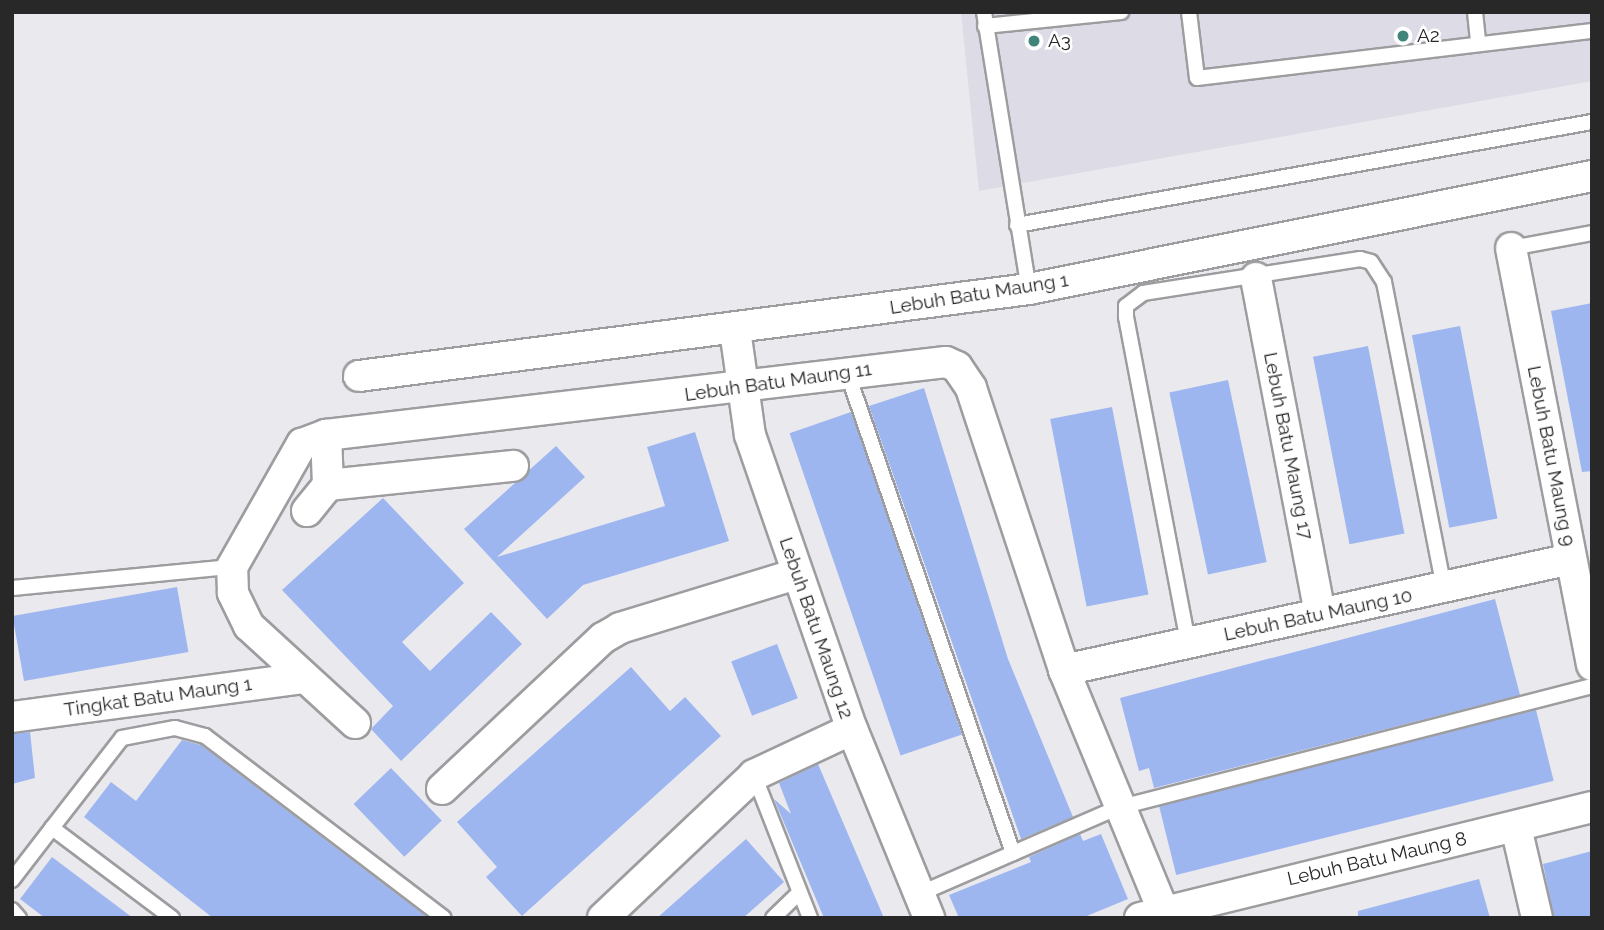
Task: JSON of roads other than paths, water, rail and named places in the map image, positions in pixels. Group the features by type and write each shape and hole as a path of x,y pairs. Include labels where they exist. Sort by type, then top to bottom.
{"street":[{"name":"Lebuh Batu Maung 1","path":"359,376 735,330 1029,289 1592,176"},
{"name":"Lebuh Batu Maung 9","path":"1511,248 1592,665"},
{"name":"Lebuh Batu Maung 17","path":"1256,278 1320,613"},
{"name":"Lebuh Batu Maung 12","path":"735,330 741,389 750,435 796,574 852,729 924,906"},
{"name":"Lebuh Batu Maung 11","path":"232,567 293,455 302,444 326,435 741,389 933,361 957,367 965,376 1064,670 1117,808 1151,913"},
{"path":"307,511 328,485 326,435"},
{"path":"328,485 513,466"},
{"name":"Lebuh Batu Maung 10","path":"1064,670 1571,559"},
{"path":"232,567 237,611 303,678 355,723"},
{"path":"442,789 603,638 620,628 796,574"},
{"name":"Tingkat Batu Maung 1","path":"12,717 303,678"},
{"path":"603,918 754,775 852,729"},
{"name":"Lebuh Batu Maung 8","path":"1151,913 1592,807"},
{"path":"1516,827 1537,918"}],"lane":[{"path":"1029,289 984,19 1121,12"},
{"path":"1189,12 1197,78 1478,42 1592,31"},
{"path":"1475,12 1478,42"},
{"path":"1017,225 1592,122"},
{"path":"1511,248 1592,233"},
{"path":"1188,642 1126,306 1143,293 1256,278 1360,259 1380,271 1444,588"},
{"path":"847,372 1013,853"},
{"path":"12,588 232,567"},
{"path":"924,906 1013,853 1117,808 1592,686"},
{"path":"12,880 122,738 191,729 444,918"},
{"path":"754,775 810,918"},
{"path":"52,828 172,918"},
{"path":"773,918 799,893"},
{"path":"12,910 19,918"}],"place":[{"name":"A2","path":"1403,36"},
{"name":"A3","path":"1034,41"}]}
